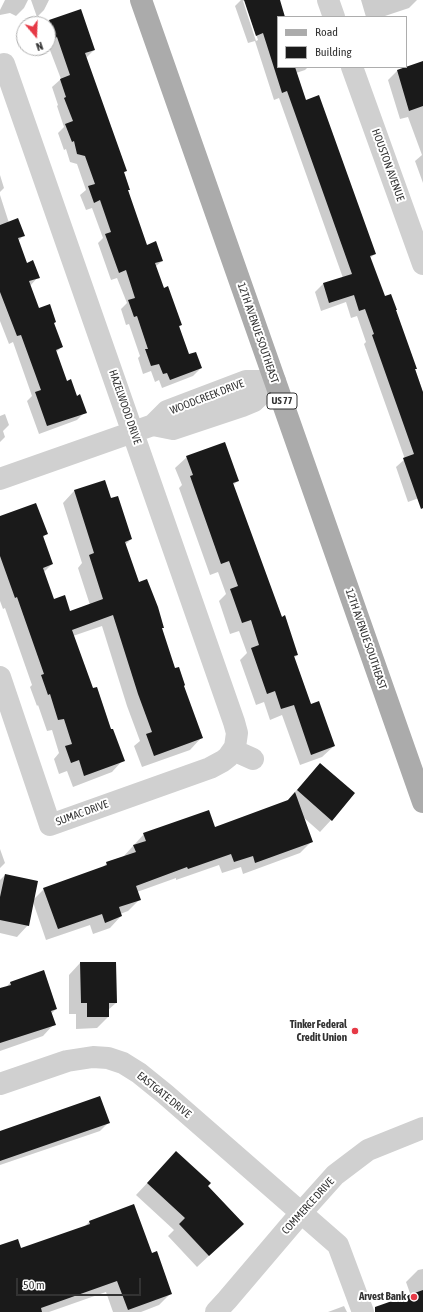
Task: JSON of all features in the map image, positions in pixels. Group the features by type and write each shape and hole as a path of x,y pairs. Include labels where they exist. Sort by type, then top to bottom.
{"main road":[{"name":"12TH AVENUE SOUTHEAST","path":"141,0 423,802"}],"street":[{"path":"328,0 334,16"},
{"name":"HAZELWOOD DRIVE","path":"2,65 143,429 234,722 237,741 233,750"},
{"name":"HOUSTON AVENUE","path":"352,68 423,264"},
{"name":"WOODCREEK DRIVE","path":"0,479 143,429 167,411 246,381 275,381"},
{"name":"SUMAC DRIVE","path":"0,678 50,825 210,768 223,762 233,750"},
{"path":"233,750 253,759"},
{"name":"EASTGATE DRIVE","path":"0,1084 67,1062 93,1056 108,1058 122,1063 139,1073 338,1245 363,1312"},
{"name":"COMMERCE DRIVE","path":"216,1312 335,1175 368,1150 423,1128"}],"building":[{"path":"244,0 280,0 285,16 277,16 277,68 295,68 306,100 319,95 376,254 370,256 385,296 391,294 417,369 415,369 423,392 423,508 421,509 403,458 414,454 372,335 374,334 365,309 359,311 354,295 329,303 323,283 352,274 287,91 282,93 263,33 256,36"},
{"path":"81,9 95,50 85,53 127,171 124,172 130,190 128,190 147,245 156,241 163,261 155,263 164,288 168,286 182,325 179,326 189,354 196,352 202,368 170,380 167,373 163,374 159,364 151,366 145,349 148,349 137,316 134,317 128,300 135,298 126,270 119,273 105,234 111,232 100,200 94,203 88,186 95,184 85,156 77,154 74,141 72,142 65,124 73,121 64,98 66,97 60,79 70,75 56,38 56,18"},
{"path":"423,61 423,106 409,111 397,70 407,68 407,67"},
{"path":"18,218 25,236 18,238 27,263 33,260 40,278 29,281 39,308 50,304 56,322 54,323 63,347 56,350 67,381 71,379 77,396 80,394 87,413 47,426 35,392 41,390 21,335 17,336 0,292 0,225"},
{"path":"225,442 239,481 233,483 282,617 285,615 298,655 294,656 311,704 319,701 335,746 311,755 294,705 281,709 275,691 267,694 251,648 259,645 251,620 242,623 230,589 238,586 229,561 221,564 190,476 193,475 186,456"},
{"path":"105,480 111,498 118,496 132,539 125,542 139,582 147,579 158,607 164,628 162,628 175,668 179,667 185,685 184,686 203,738 154,756 146,734 152,732 138,694 113,615 72,630 93,688 97,687 111,729 113,729 125,761 84,776 79,760 71,763 65,746 72,744 64,719 58,720 50,694 48,695 41,675 44,674 17,597 15,598 0,556 0,516 36,503 48,534 43,536 53,564 43,568 54,599 65,595 70,611 103,599 89,555 94,553 74,490"},
{"path":"320,763 355,793 332,821 297,790"},
{"path":"295,792 313,842 255,863 253,856 234,862 231,854 188,869 187,867 136,886 141,900 119,907 122,916 105,923 102,914 58,929 43,888 107,865 106,862 136,852 133,845 146,841 143,833 209,810 215,827 288,800"},
{"path":"5,874 38,881 29,926 0,920 0,897"},
{"path":"80,962 116,962 117,1003 109,1003 109,1017 87,1017 87,1003 81,1003"},
{"path":"44,970 57,1009 51,1011 56,1025 0,1043 0,988 11,985 10,982"},
{"path":"100,1096 110,1123 0,1161 0,1131"},
{"path":"176,1151 211,1183 208,1186 244,1224 209,1256 179,1224 185,1218 147,1183"},
{"path":"134,1204 152,1253 157,1251 172,1294 128,1310 117,1281 41,1308 42,1312 0,1312 0,1245 18,1239 21,1248 90,1224 89,1221"},
{"name":"Arvest Bank","path":"423,1290 423,1312 375,1312 375,1307"}],"place":[{"name":"Tinker Federal Credit Union","path":"355,1031"},
{"name":"Arvest Bank","path":"414,1297"}]}
